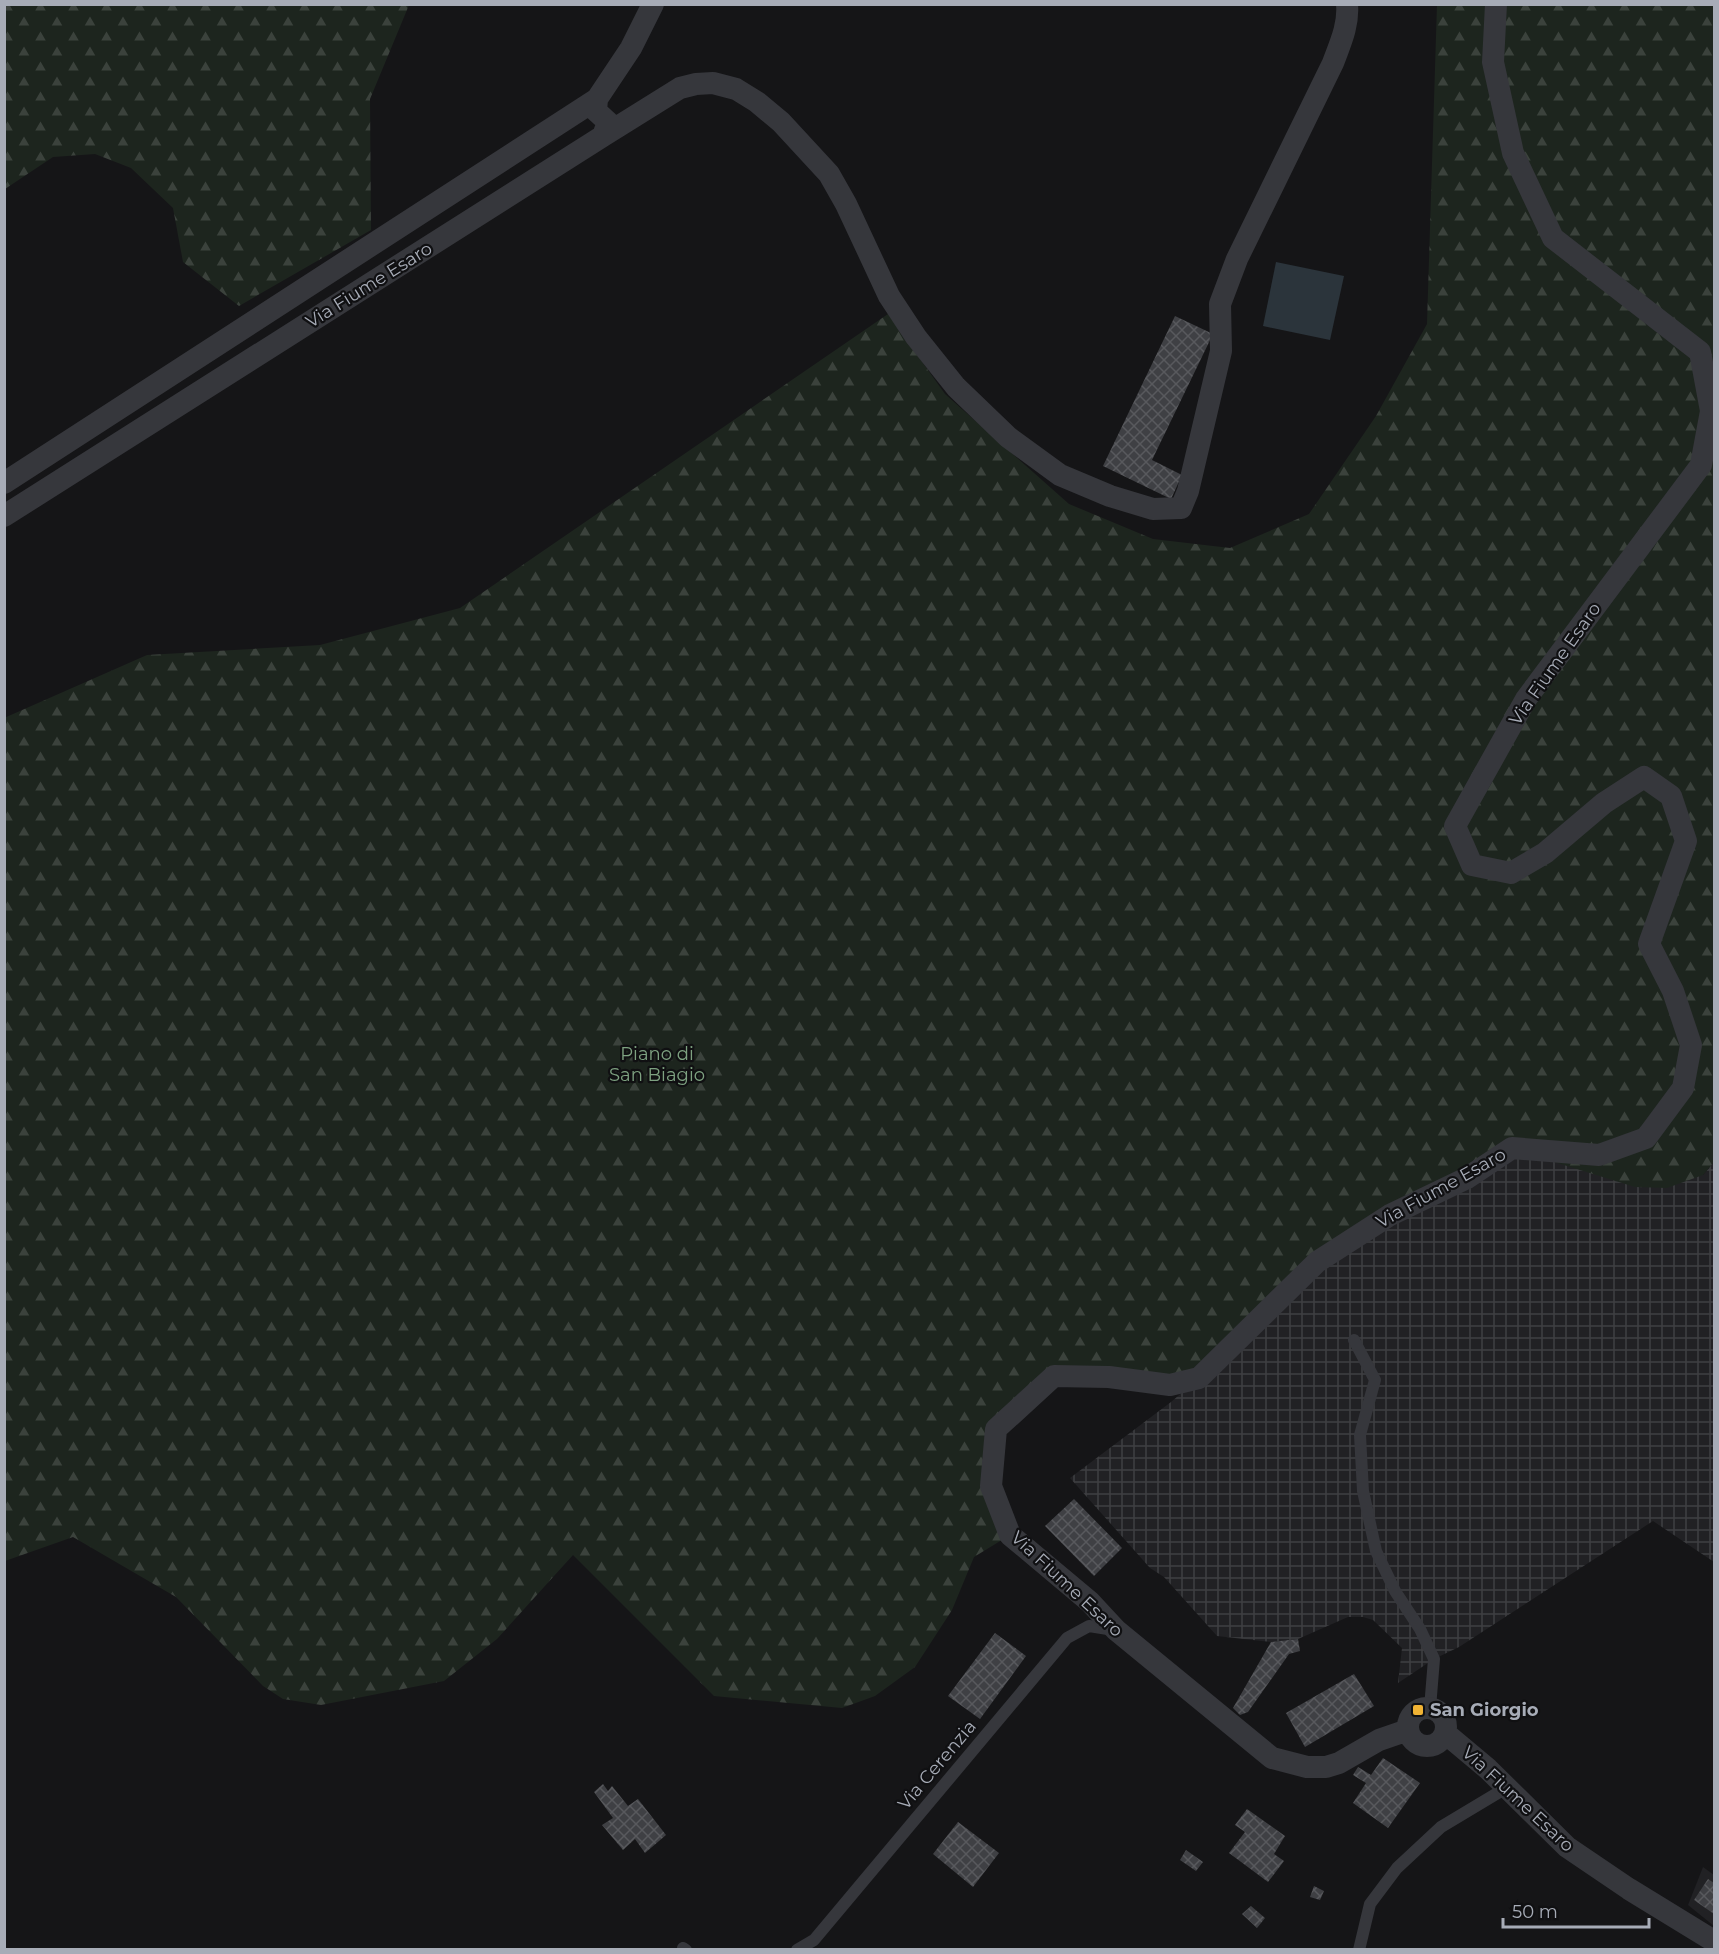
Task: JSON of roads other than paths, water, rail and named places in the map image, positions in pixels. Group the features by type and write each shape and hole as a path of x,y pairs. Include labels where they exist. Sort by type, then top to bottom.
{"street":[{"path":"4,483 597,99 631,48 653,4"},
{"name":"Via Fiume Esaro","path":"4,516 680,88 714,83 736,89 757,102 781,122 829,174 846,204 889,296 916,338 956,387 1008,437 1060,475 1110,496 1154,509 1181,508 1188,491 1221,351 1220,304 1237,259 1333,63 1344,32 1348,13 1347,4"},
{"name":"Via Fiume Esaro","path":"1408,1730 1379,1740 1339,1763 1326,1767 1307,1767 1272,1758 1116,1630 1090,1602 1010,1535 991,1486 996,1428 1054,1376 1109,1377 1170,1385 1199,1378 1317,1262 1389,1215 1467,1178 1512,1149 1599,1155 1646,1138 1683,1088 1691,1046 1673,991 1649,944 1686,841 1671,796 1644,777 1604,803 1545,853 1511,873 1472,865 1455,826 1526,699 1701,465 1711,411 1700,352 1553,238 1513,153 1493,62 1496,4"},
{"path":"597,99 596,111 608,122 603,136"},
{"path":"1430,1708 1443,1716 1445,1733 1438,1742 1427,1746 1415,1742 1408,1730 1408,1722 1418,1710 1430,1708"},
{"name":"Via Fiume Esaro","path":"1445,1733 1488,1769 1567,1847 1629,1890 1714,1941"}],"lane":[{"path":"1354,1340 1375,1380 1360,1435 1363,1491 1376,1551 1395,1591 1420,1629 1434,1659 1430,1708"},
{"name":"Via Cerenzia","path":"797,1950 814,1940 1067,1638 1089,1626 1116,1630"},
{"path":"1359,1950 1370,1904 1397,1868 1441,1827 1506,1788"}],"place":[{"name":"San Giorgio","path":"1418,1710"}],"park label":[{"name":"Piano di San Biagio","path":"657,1064"}]}
